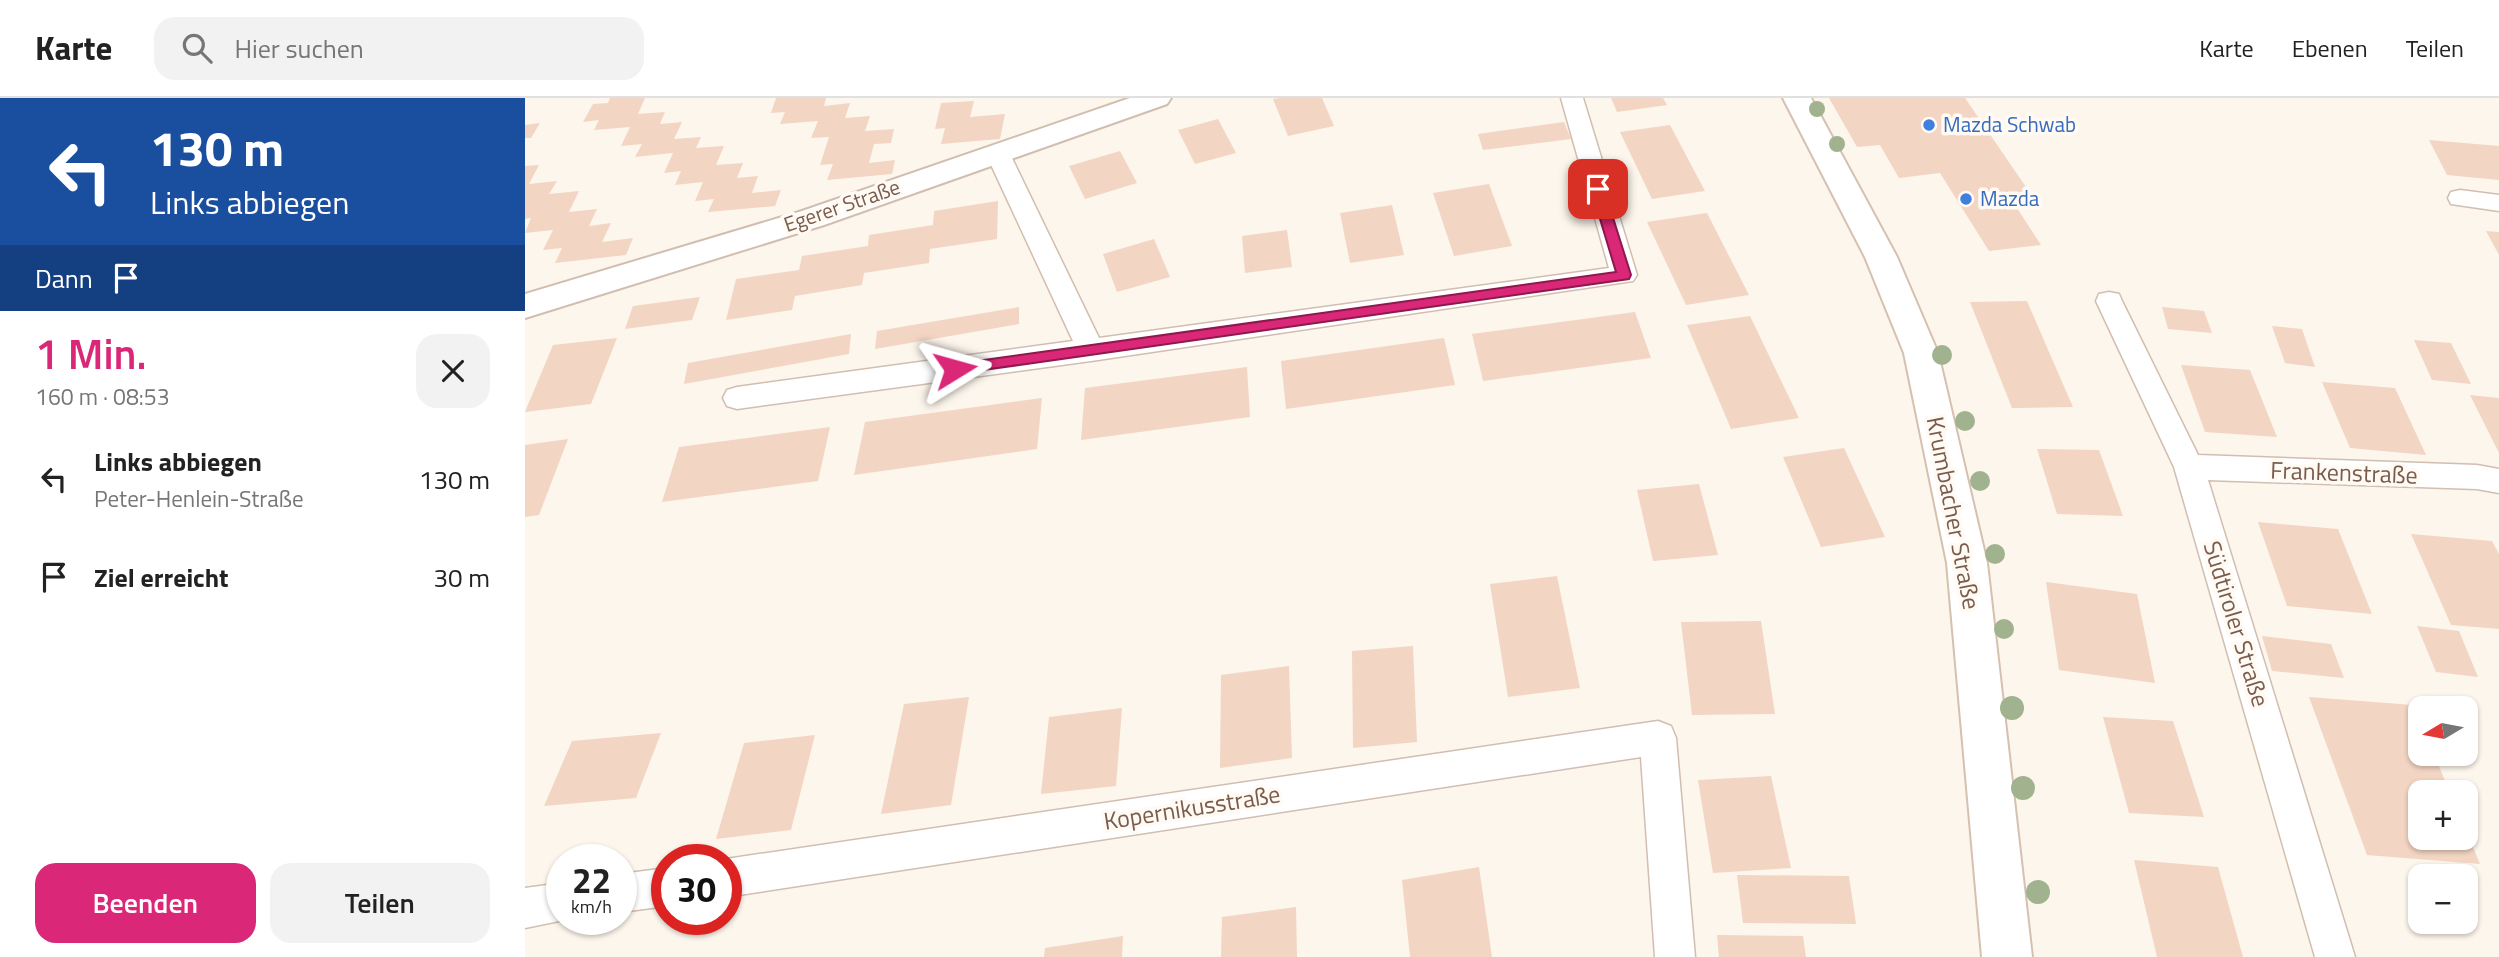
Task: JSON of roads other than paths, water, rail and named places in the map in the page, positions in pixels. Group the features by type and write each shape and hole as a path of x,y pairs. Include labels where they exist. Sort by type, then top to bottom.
{"main road":[{"name":"Egerer Straße","path":"525,306 813,218 1157,98"},
{"name":"Krumbacher Straße","path":"1797,98 1881,257 1921,354 1967,563 2007,957"}],"street":[{"path":"737,398 1624,275 1572,98"},
{"path":"998,154 1091,351"},
{"path":"2460,198 2499,203"},
{"name":"Südtiroler Straße","path":"2109,301 2189,467 2335,957"},
{"name":"Frankenstraße","path":"2189,467 2477,477 2499,481"},
{"name":"Kopernikusstraße","path":"742,876 1658,738 1675,957"},
{"path":"525,908 546,905"}],"place":[{"name":"Mazda Schwab","path":"1929,125"},
{"name":"Mazda","path":"1966,199"}]}
